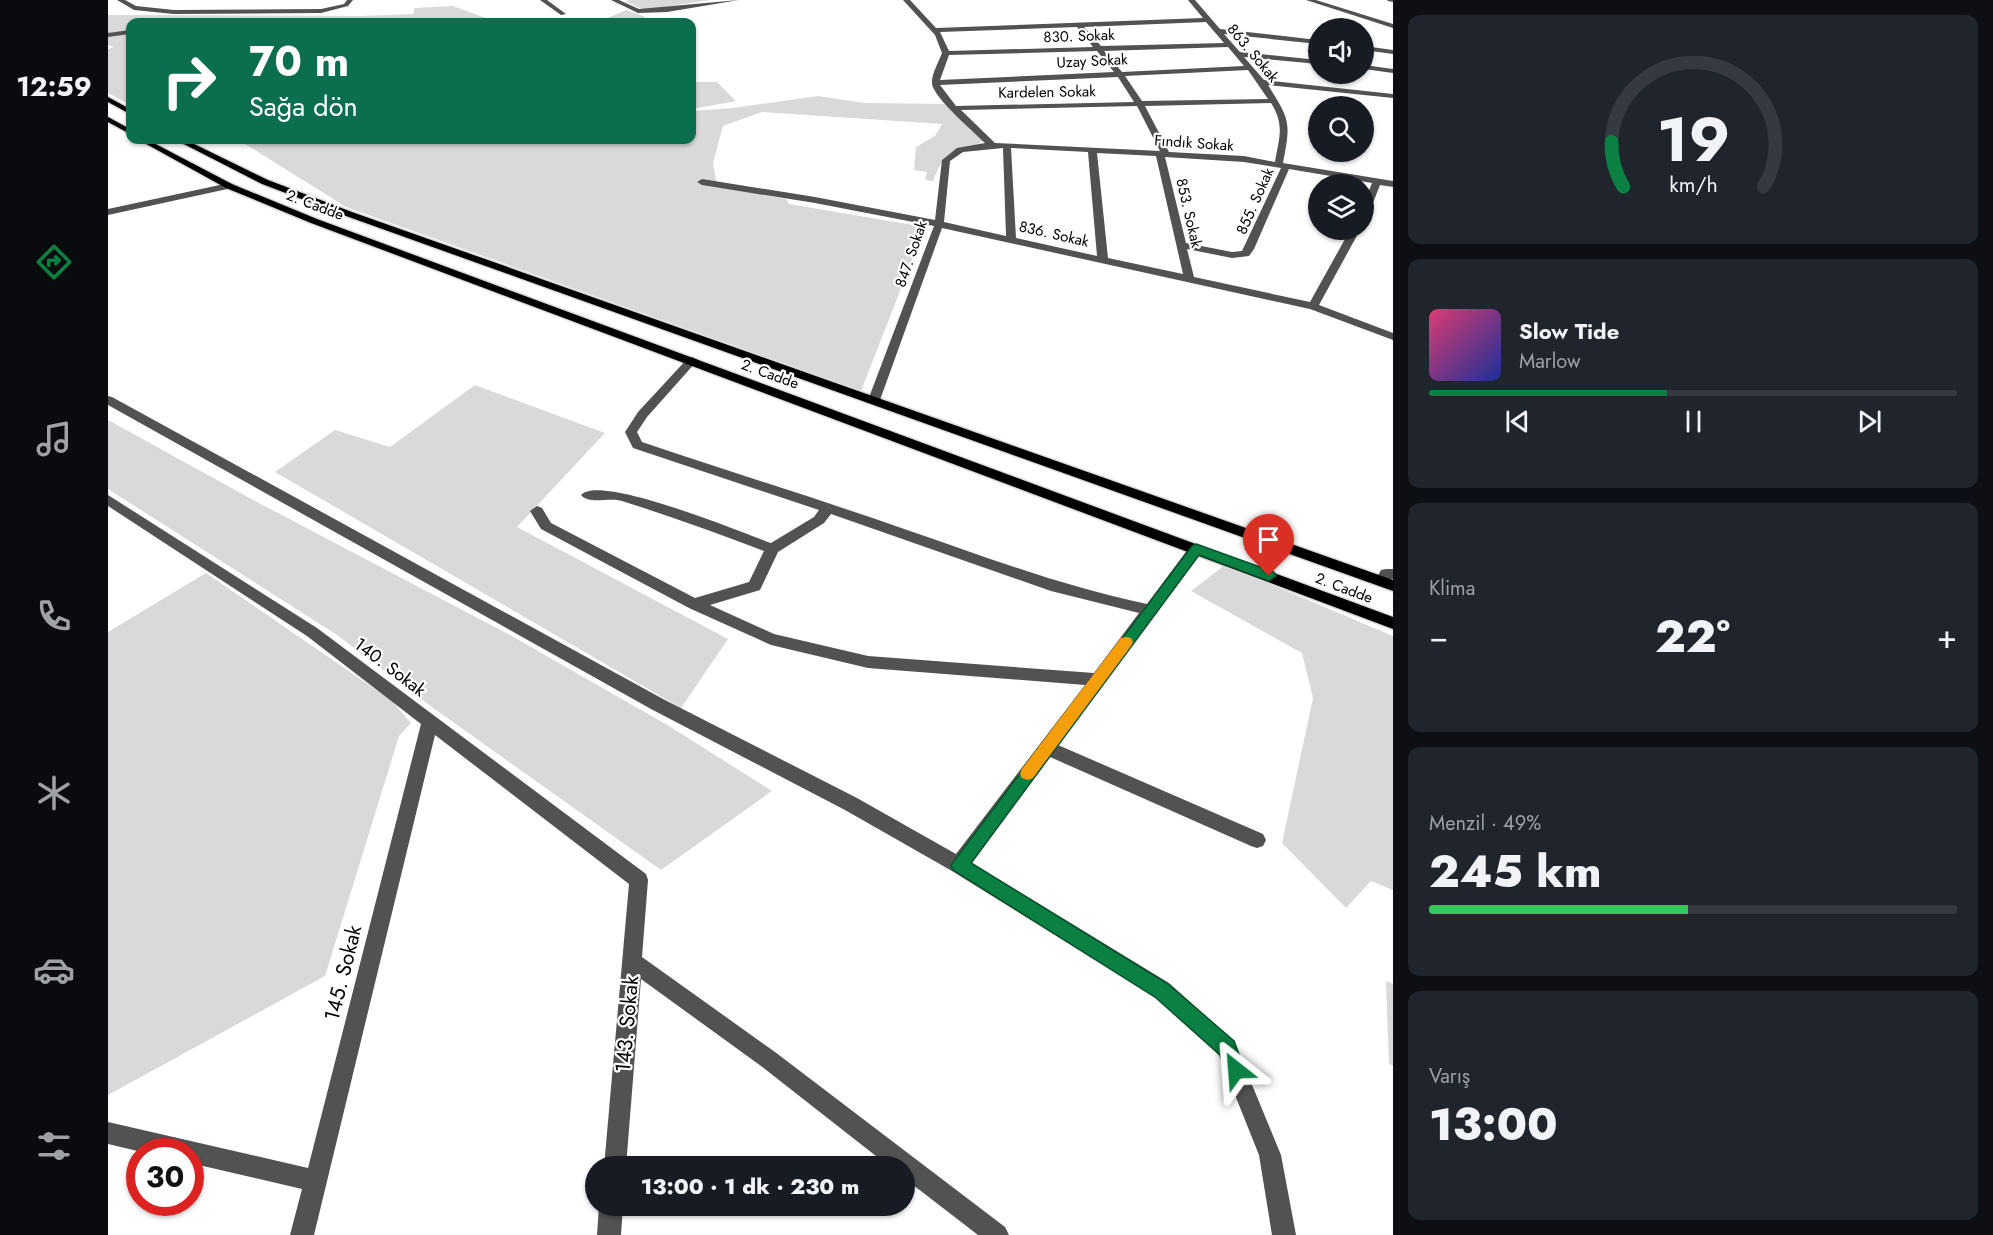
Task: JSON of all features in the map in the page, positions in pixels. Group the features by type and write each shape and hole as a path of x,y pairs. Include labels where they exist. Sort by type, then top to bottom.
{"main road":[{"path":"108,99 126,110"},
{"path":"108,119 126,130"},
{"name":"2. Cadde","path":"150,144 229,186 314,221 1393,623"},
{"name":"2. Cadde","path":"188,144 265,182 339,210 1389,580"}],"street":[{"path":"120,0 134,8 154,11 308,12 333,9 348,3"},
{"path":"543,0 563,14"},
{"path":"614,0 638,11 667,10 736,0"},
{"path":"906,0 935,30 946,53 936,83 955,108 992,145"},
{"name":"863. Sokak","path":"1191,0 1262,82 1283,116 1285,130 1283,164"},
{"path":"1309,0 1393,26"},
{"path":"935,30 1207,20"},
{"name":"Kardelen Sokak","path":"1080,26 1120,74 1140,104 1163,154"},
{"path":"1217,31 1308,41"},
{"path":"108,35 126,33"},
{"name":"830. Sokak","path":"946,53 1229,45"},
{"path":"1374,49 1393,52"},
{"path":"1238,54 1308,61"},
{"name":"Uzay Sokak","path":"936,83 1249,68"},
{"path":"1374,68 1393,71"},
{"path":"1262,82 1393,96"},
{"name":"Kardelen Sokak","path":"955,108 1273,100"},
{"name":"Fındık Sokak","path":"992,145 1163,154 1283,164 1393,184"},
{"name":"847. Sokak","path":"874,400 939,224 946,160 960,150 992,145"},
{"path":"1007,146 1011,239"},
{"path":"1092,150 1103,261"},
{"name":"853. Sokak","path":"1163,154 1189,279"},
{"name":"855. Sokak","path":"1181,245 1232,255 1245,254 1250,249 1283,164"},
{"path":"1374,188 1377,181"},
{"name":"836. Sokak","path":"702,182 815,200 939,224 1313,306 1393,337"},
{"path":"108,212 229,186"},
{"path":"1313,306 1349,240"},
{"path":"692,360 642,415 632,432 637,445 828,508 1054,587 1103,601 1151,610"},
{"path":"108,400 657,704 851,804 959,865 1162,990 1227,1048 1270,1155 1286,1232"},
{"path":"588,495 616,495 690,518 772,549"},
{"name":"140. Sokak","path":"108,500 312,632 639,880"},
{"path":"694,603 755,586 772,549 819,520 828,508"},
{"path":"537,511 546,526 694,603 771,639 868,662 1098,680"},
{"path":"959,865 1196,549"},
{"name":"145. Sokak","path":"302,1235 430,722"},
{"path":"1047,748 1257,840"},
{"name":"143. Sokak","path":"616,1156 639,880"},
{"path":"632,961 768,1059 997,1235"},
{"path":"108,1133 316,1181"},
{"path":"609,1235 610,1216"}],"shaded area":[{"path":"710,0 644,10 625,1"},
{"path":"453,6 486,18 126,18 126,32 108,34 108,15 362,16 414,14 414,8"},
{"path":"626,10 646,17 643,18 608,18"},
{"path":"126,33 126,103 108,93 108,49 114,47 108,45 108,35"},
{"path":"696,82 717,82 736,101 696,108"},
{"path":"818,96 864,103 946,104 983,141 949,154 933,181 925,180 927,172 914,170 916,147 935,136 942,124 762,112 723,126 713,163 717,186 786,199 789,204 925,227 861,391 346,207 245,144 696,144 696,111"},
{"path":"475,385 605,433 517,527 728,639 681,708 275,472 335,430 390,447"},
{"path":"108,420 257,502 510,635 669,726 772,791 661,870 429,705 337,635 108,489"},
{"path":"1225,565 1393,636 1393,890 1371,881 1346,908 1282,843 1313,698 1302,653 1191,591"},
{"path":"206,573 391,700 411,723 399,736 325,976 108,1095 108,632"},
{"path":"1386,981 1393,984 1393,1066 1389,1064"}],"slow traffic":[{"path":"1028,774 1126,642"}],"route":[{"path":"1236,1070 1227,1048 1162,990 959,865 1196,549 1269,576"}]}
